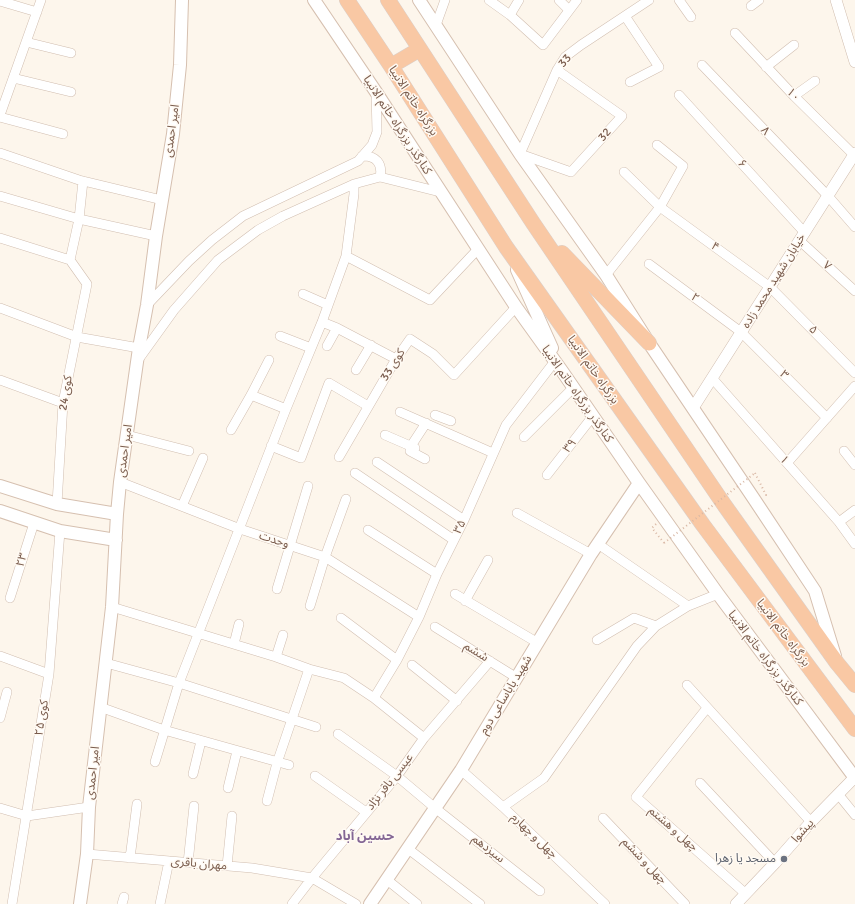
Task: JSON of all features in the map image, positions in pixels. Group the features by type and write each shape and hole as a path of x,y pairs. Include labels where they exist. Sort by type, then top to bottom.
{"highway":[{"name":"بزرگراه خاتم الانبیا","path":"347,0 391,66 506,247 703,525 855,729"},
{"path":"388,0 533,223 725,506 837,663 853,679"},
{"path":"391,66 420,49"},
{"path":"533,223 649,343"}],"main road":[{"name":"امیر احمدی","path":"80,904 87,854 89,807 112,607 120,482 172,134 180,65 182,0"},
{"name":"کنارگذر بزرگراه خاتم الانبیا","path":"314,0 376,92 516,307 718,594 855,778"},
{"path":"419,0 520,154 606,275 649,343 815,591 837,663"},
{"path":"506,247 562,371"},
{"name":"شهید باباساعی دوم","path":"370,904 461,770 595,549 639,483"},
{"path":"0,486 57,504 117,514"},
{"path":"0,511 60,531 116,540"}],"street":[{"path":"41,0 13,78 2,102 0,116 63,134"},
{"path":"436,25 445,0"},
{"path":"490,0 510,15 542,45 577,0"},
{"path":"510,15 519,0"},
{"path":"559,0 569,10"},
{"name":"33","path":"520,154 557,70 565,57 649,0"},
{"path":"679,0 691,17"},
{"path":"751,6 759,0"},
{"path":"836,0 855,62"},
{"path":"0,1 37,12"},
{"path":"625,16 659,68 630,82"},
{"name":"۱۰","path":"735,33 794,96 854,154"},
{"path":"26,42 71,53"},
{"path":"766,67 794,45"},
{"name":"۸","path":"702,65 828,196 855,227"},
{"name":"32","path":"520,154 571,172 622,116 557,70"},
{"path":"13,78 70,92"},
{"path":"794,96 815,81"},
{"path":"147,305 189,261 212,240 243,216 358,161 372,145 377,132 376,92"},
{"name":"۶","path":"679,95 802,237"},
{"path":"606,275 660,207 683,166 657,145"},
{"path":"0,153 83,181 162,200"},
{"name":"خیابان شهید محمد زاده","path":"693,408 854,154"},
{"path":"362,156 368,156 378,161 382,172 380,177"},
{"name":"۴","path":"624,172 660,207 770,287"},
{"path":"0,308 77,337 139,354 174,310 218,260 239,243 277,220 354,184 380,177 440,192"},
{"path":"0,238 70,260 79,219 83,181"},
{"path":"155,762 179,684 271,446 322,322 346,256 354,184"},
{"path":"0,196 79,219 156,236"},
{"name":"۷","path":"802,237 855,291"},
{"path":"346,256 430,300 478,249"},
{"name":"کوی 24","path":"57,504 63,403 87,284 70,260"},
{"name":"۲","path":"649,264 742,332"},
{"name":"۵","path":"770,287 855,373"},
{"path":"303,294 328,304"},
{"name":"کوی 33","path":"339,457 396,359 410,339 433,354 454,375 516,307"},
{"path":"322,322 337,328 396,359"},
{"path":"327,346 337,328"},
{"name":"۳","path":"742,332 826,418"},
{"path":"280,336 311,348"},
{"path":"356,370 371,345"},
{"path":"231,430 252,395 269,360"},
{"name":"۳۵","path":"374,698 397,660 419,617 437,574 464,520 506,425 555,361"},
{"name":"۱","path":"712,378 839,522 855,544"},
{"path":"0,380 63,403"},
{"path":"271,446 301,458 329,383 368,406"},
{"path":"787,463 855,386"},
{"path":"524,437 574,388"},
{"path":"252,395 286,409"},
{"path":"400,412 493,453"},
{"path":"425,459 410,450 414,448 436,413 451,421"},
{"name":"۳۹","path":"547,475 593,416"},
{"path":"127,435 189,451"},
{"path":"385,435 414,448"},
{"path":"844,451 855,465"},
{"path":"182,506 203,458"},
{"path":"376,462 464,520"},
{"path":"355,473 454,540"},
{"name":"وحدت","path":"120,482 240,529 325,556 419,617"},
{"path":"277,589 308,486"},
{"path":"310,606 325,556 346,499"},
{"path":"839,522 855,510"},
{"path":"517,513 595,549 688,606"},
{"name":"۲۳","path":"10,598 34,523"},
{"path":"368,530 437,574"},
{"name":"کوی ۲۵","path":"12,904 49,674 60,531"},
{"path":"465,601 488,560"},
{"path":"455,594 538,643"},
{"path":"504,807 544,778 637,646 656,626 688,606 718,594"},
{"path":"112,607 276,657 309,669 344,678 374,698 424,738"},
{"path":"341,618 397,660"},
{"path":"597,640 634,618 656,626"},
{"path":"234,644 239,624"},
{"name":"ششم","path":"435,627 517,678"},
{"path":"276,657 283,635"},
{"path":"0,656 49,674"},
{"name":"عیسی باقر نژاد","path":"292,904 397,776 424,738 490,661"},
{"path":"106,662 316,727"},
{"path":"412,665 457,700"},
{"path":"268,801 277,763 309,669"},
{"path":"687,685 811,822"},
{"path":"0,718 7,692"},
{"path":"100,707 164,730 237,752 289,765"},
{"name":"چهل و هشتم","path":"707,708 636,797 746,894"},
{"name":"سیزدهم","path":"338,734 397,776 540,891"},
{"path":"193,774 201,741"},
{"path":"228,788 237,752"},
{"name":"چهل و چهارم","path":"461,770 504,807 606,904"},
{"path":"315,776 366,812"},
{"name":"پیشوا","path":"736,904 811,822 855,778"},
{"path":"700,783 775,863"},
{"path":"838,794 855,815"},
{"path":"130,858 137,804"},
{"path":"188,863 194,806"},
{"path":"0,808 27,816 89,807"},
{"path":"227,866 232,816"},
{"name":"چهل و ششم","path":"603,818 685,904"},
{"path":"407,848 480,904"},
{"name":"مهران باقری","path":"87,854 252,868 312,878"},
{"path":"160,904 169,861"},
{"path":"312,878 356,904"},
{"path":"386,880 416,904"}],"path":[{"path":"652,528 664,543 755,473 766,495"}],"place":[{"name":"مسجد یا زهرا","path":"784,859"}],"district":[{"name":"حسین آباد","path":"365,837"}]}
